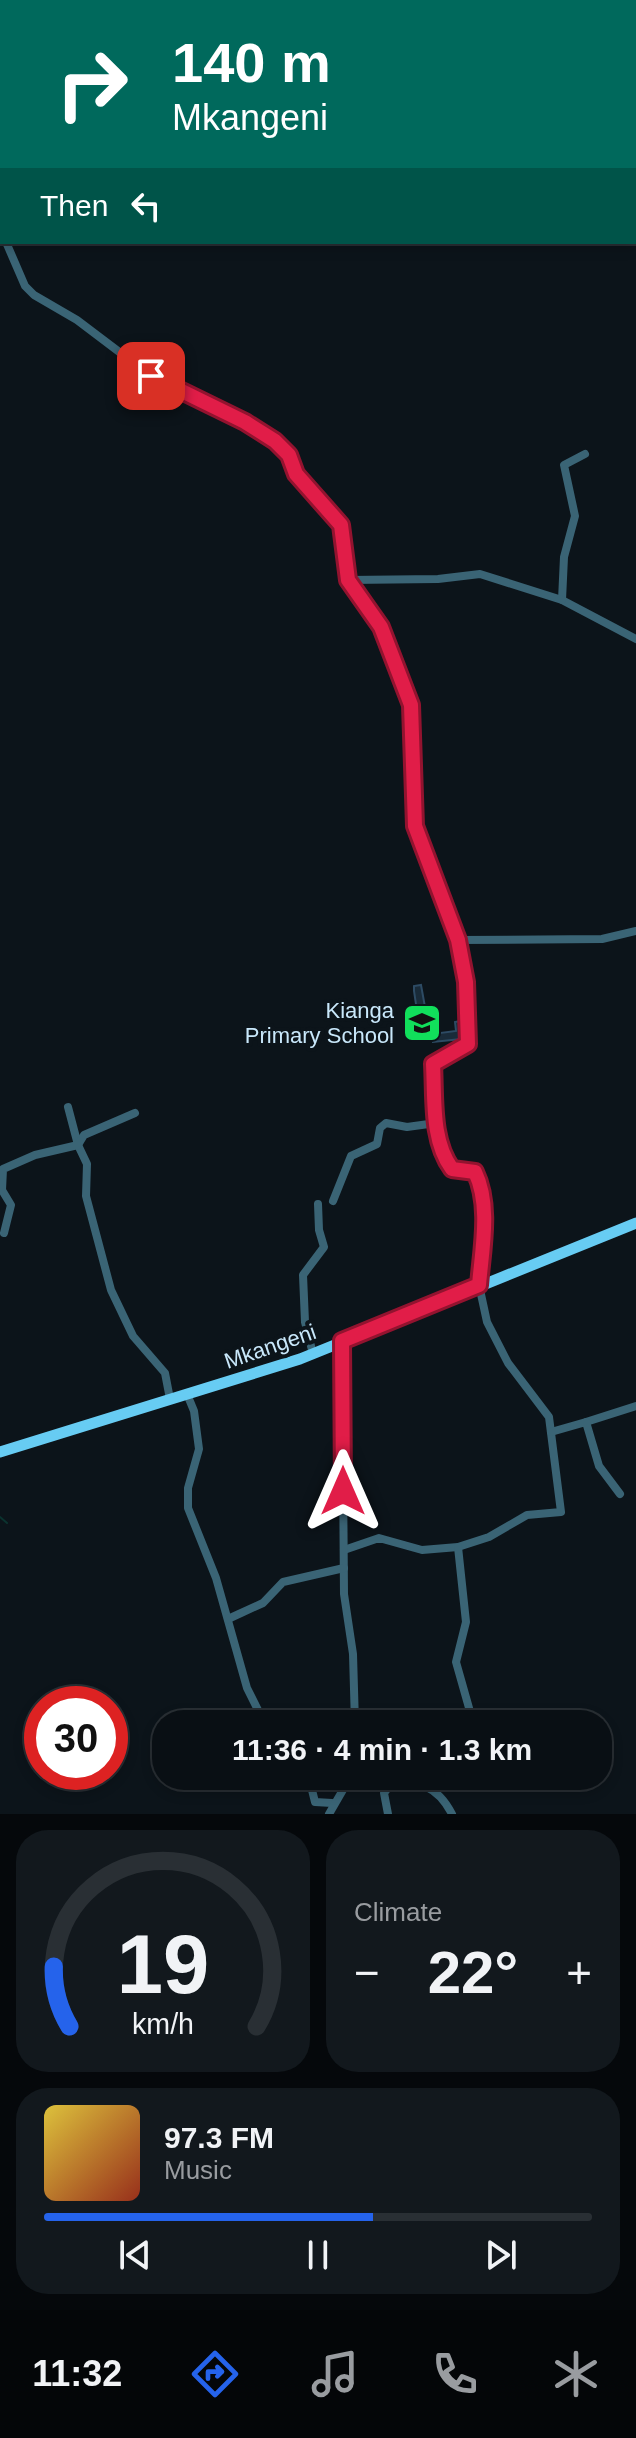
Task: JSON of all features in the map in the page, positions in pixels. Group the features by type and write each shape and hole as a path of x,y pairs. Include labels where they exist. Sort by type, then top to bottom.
{"street":[{"path":"7,244 25,286 34,295 77,320 151,376 245,422 289,455 296,474 341,525 348,580 381,627 411,705 415,826 458,940 470,1033 468,1044 433,1064 441,1154 452,1169 475,1172 482,1186 484,1223 479,1285 494,1336 508,1363 544,1407 551,1432 561,1512 527,1515 489,1537 458,1547 422,1550 379,1538 344,1550"},
{"path":"562,600 564,557 575,516 564,465 585,454"},
{"path":"348,580 438,579 480,574 562,600 636,639"},
{"path":"458,940 602,939 636,931"},
{"path":"68,1107 78,1145 87,1164 86,1196 111,1290 133,1336 165,1373 170,1399"},
{"path":"4,1233 11,1205 2,1190 3,1169 35,1155 78,1145 84,1135 135,1113"},
{"path":"333,1201 351,1156 377,1144 380,1128 386,1123 398,1122 407,1127 436,1123"},
{"path":"313,1354 305,1322 303,1275 324,1247 319,1230 318,1204"},
{"name":"Mkangeni","path":"0,1452 313,1354 636,1223"},
{"path":"342,1341 344,1594 353,1654 355,1710"},
{"path":"187,1394 194,1411 199,1449 188,1488 188,1508 228,1619 247,1688 258,1710"},
{"path":"551,1432 636,1406"},
{"path":"586,1422 599,1466 620,1494"},
{"path":"458,1547 466,1622 456,1662 470,1710"},
{"path":"228,1619 263,1603 283,1582 344,1568"},
{"path":"312,1790 315,1802 332,1803"},
{"path":"329,1814 332,1803 344,1790"},
{"path":"386,1790 384,1793 388,1814"},
{"path":"434,1790 452,1814"}],"building":[{"name":"Kianga Primary School","path":"421,985 429,1029 420,1031 414,986"},
{"path":"460,1021 461,1039 433,1042 432,1034 456,1031 455,1022"}],"waterway":[{"path":"0,1517 7,1523"}],"place":[{"name":"Kianga Primary School","path":"422,1023"}],"route":[{"path":"151,376 245,422 275,441 289,455 296,474 341,525 348,580 381,627 411,705 415,826 458,940 466,982 470,1025 468,1044 433,1064 434,1094 441,1154 452,1169 475,1172 482,1186 484,1223 479,1285 342,1341 343,1491"}]}
